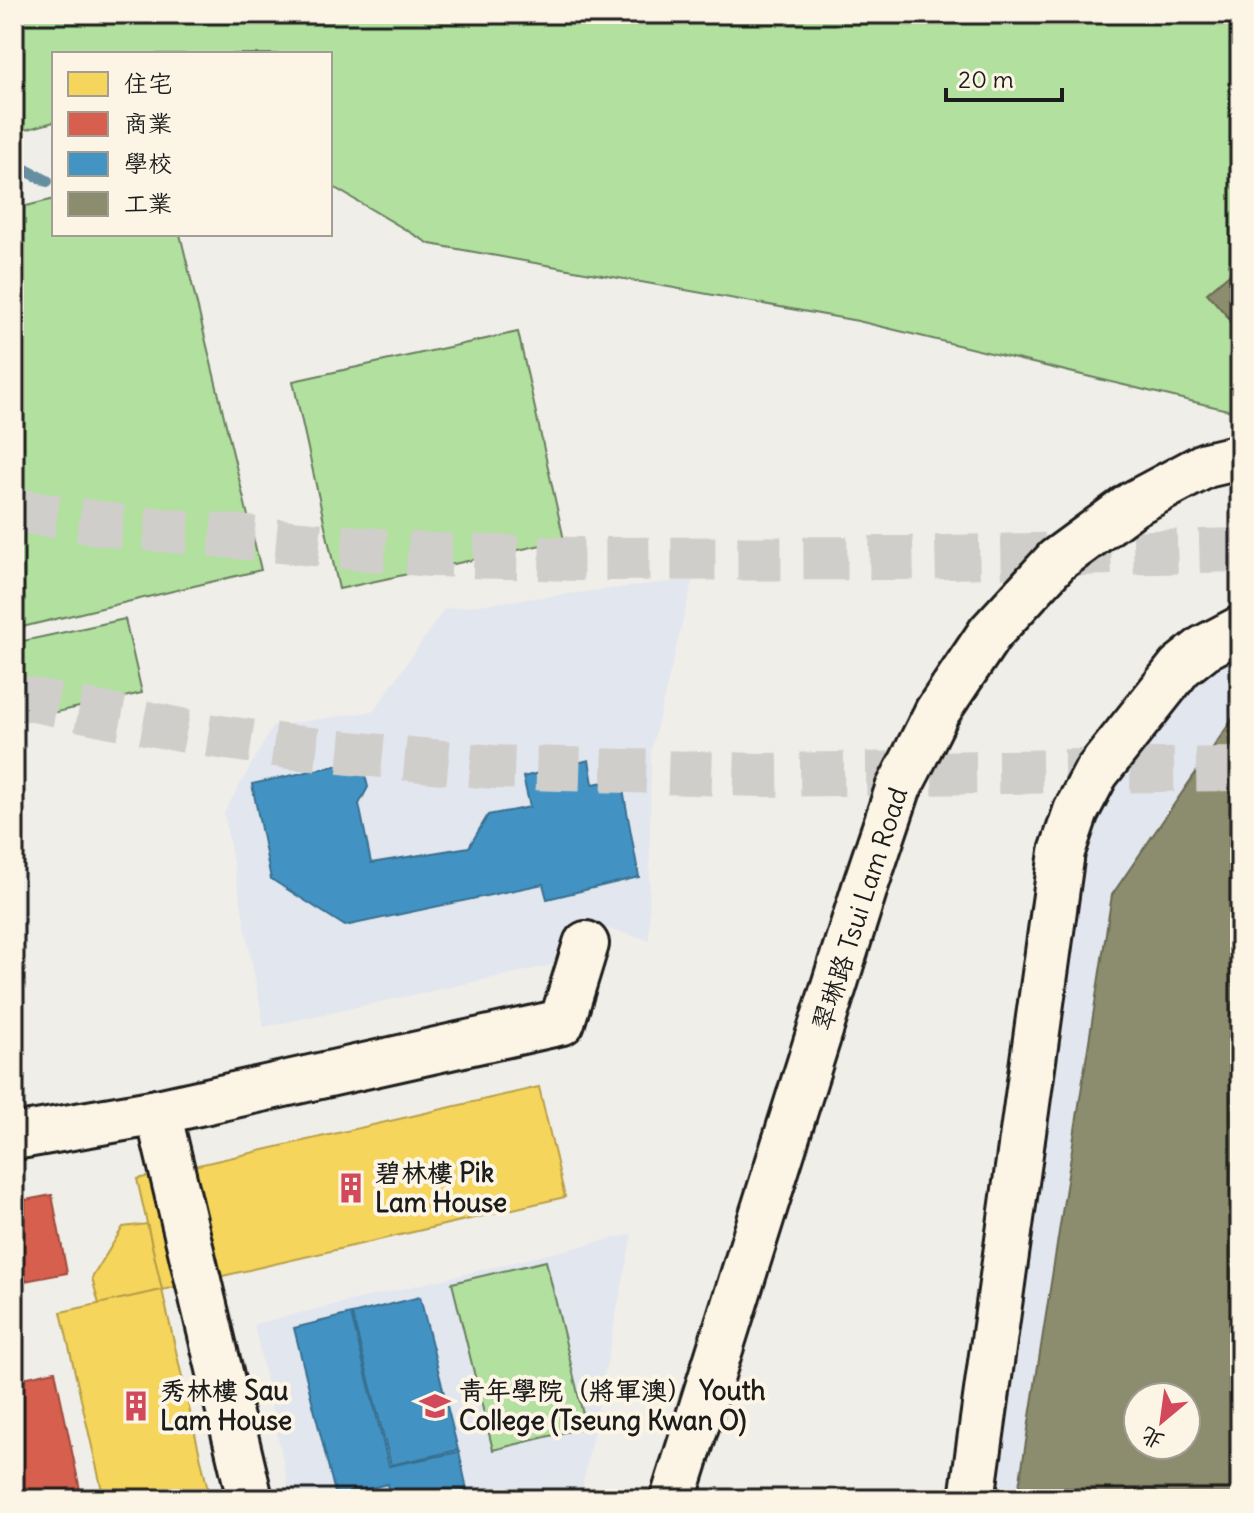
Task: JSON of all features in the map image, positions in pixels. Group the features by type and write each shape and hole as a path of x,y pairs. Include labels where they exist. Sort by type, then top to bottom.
{"street":[{"name":"翠琳路 Tsui Lam Road","path":"673,1499 866,884 898,789 937,712 990,633 1057,560 1133,504 1206,465 1240,457"},
{"path":"972,1499 1062,852 1076,811 1105,761 1180,667 1204,648 1240,629"},
{"path":"14,1137 158,1112 562,1022 586,944"},
{"path":"158,1112 250,1499"}],"shaded area":[{"path":"693,579 651,751 649,940 578,921 553,965 264,1027 224,813 273,726 374,711 444,609"},
{"path":"1240,603 1240,1499 949,1499 1038,863 1075,762 1156,660 1191,629"},
{"name":"青年學院（將軍澳） Youth College (Tseung Kwan O)","path":"632,1234 580,1499 291,1499 254,1324"}],"green space":[{"path":"14,14 1233,14 1240,19 1240,413 858,321 430,244 332,186 332,52 52,52 52,123 14,133"},
{"path":"52,200 52,236 180,236 261,570 14,629 14,209"},
{"path":"518,332 564,540 339,589 293,381"},
{"path":"125,619 142,693 21,720 14,690 14,643"},
{"path":"546,1261 586,1427 493,1450 452,1283"}],"building: 住宅":[{"name":"碧林樓 Pik Lam House","path":"539,1087 565,1197 162,1290 137,1179"},
{"path":"147,1224 162,1290 99,1304 92,1278 123,1227"},
{"name":"秀林樓 Sau Lam House","path":"162,1290 210,1499 104,1499 61,1312"}],"building: 商業":[{"path":"52,1195 67,1273 14,1283 14,1202"},
{"path":"55,1371 82,1499 14,1499 14,1380"}],"building: 學校":[{"path":"589,760 593,784 621,779 639,877 547,899 543,884 345,926 271,879 252,784 348,763 365,775 368,787 359,804 371,863 469,847 488,815 530,807 523,777"},
{"path":"420,1297 458,1450 391,1465 352,1314"},
{"path":"351,1314 389,1466 459,1452 469,1499 390,1499 387,1484 336,1497 294,1328"}],"building: 工業":[{"path":"1240,265 1240,331 1207,293"},
{"path":"1240,708 1240,1499 1017,1499 1112,895"}],"waterway":[{"path":"14,164 47,181"}],"tunnel":[{"path":"14,510 119,526 431,555 577,559 906,558 1240,550"},
{"path":"14,696 200,734 290,747 493,767 761,775 1240,769"}],"place":[{"name":"碧林樓 Pik Lam House","path":"351,1188"},
{"name":"秀林樓 Sau Lam House","path":"136,1406"},
{"name":"青年學院（將軍澳） Youth College (Tseung Kwan O)","path":"435,1406"}]}
